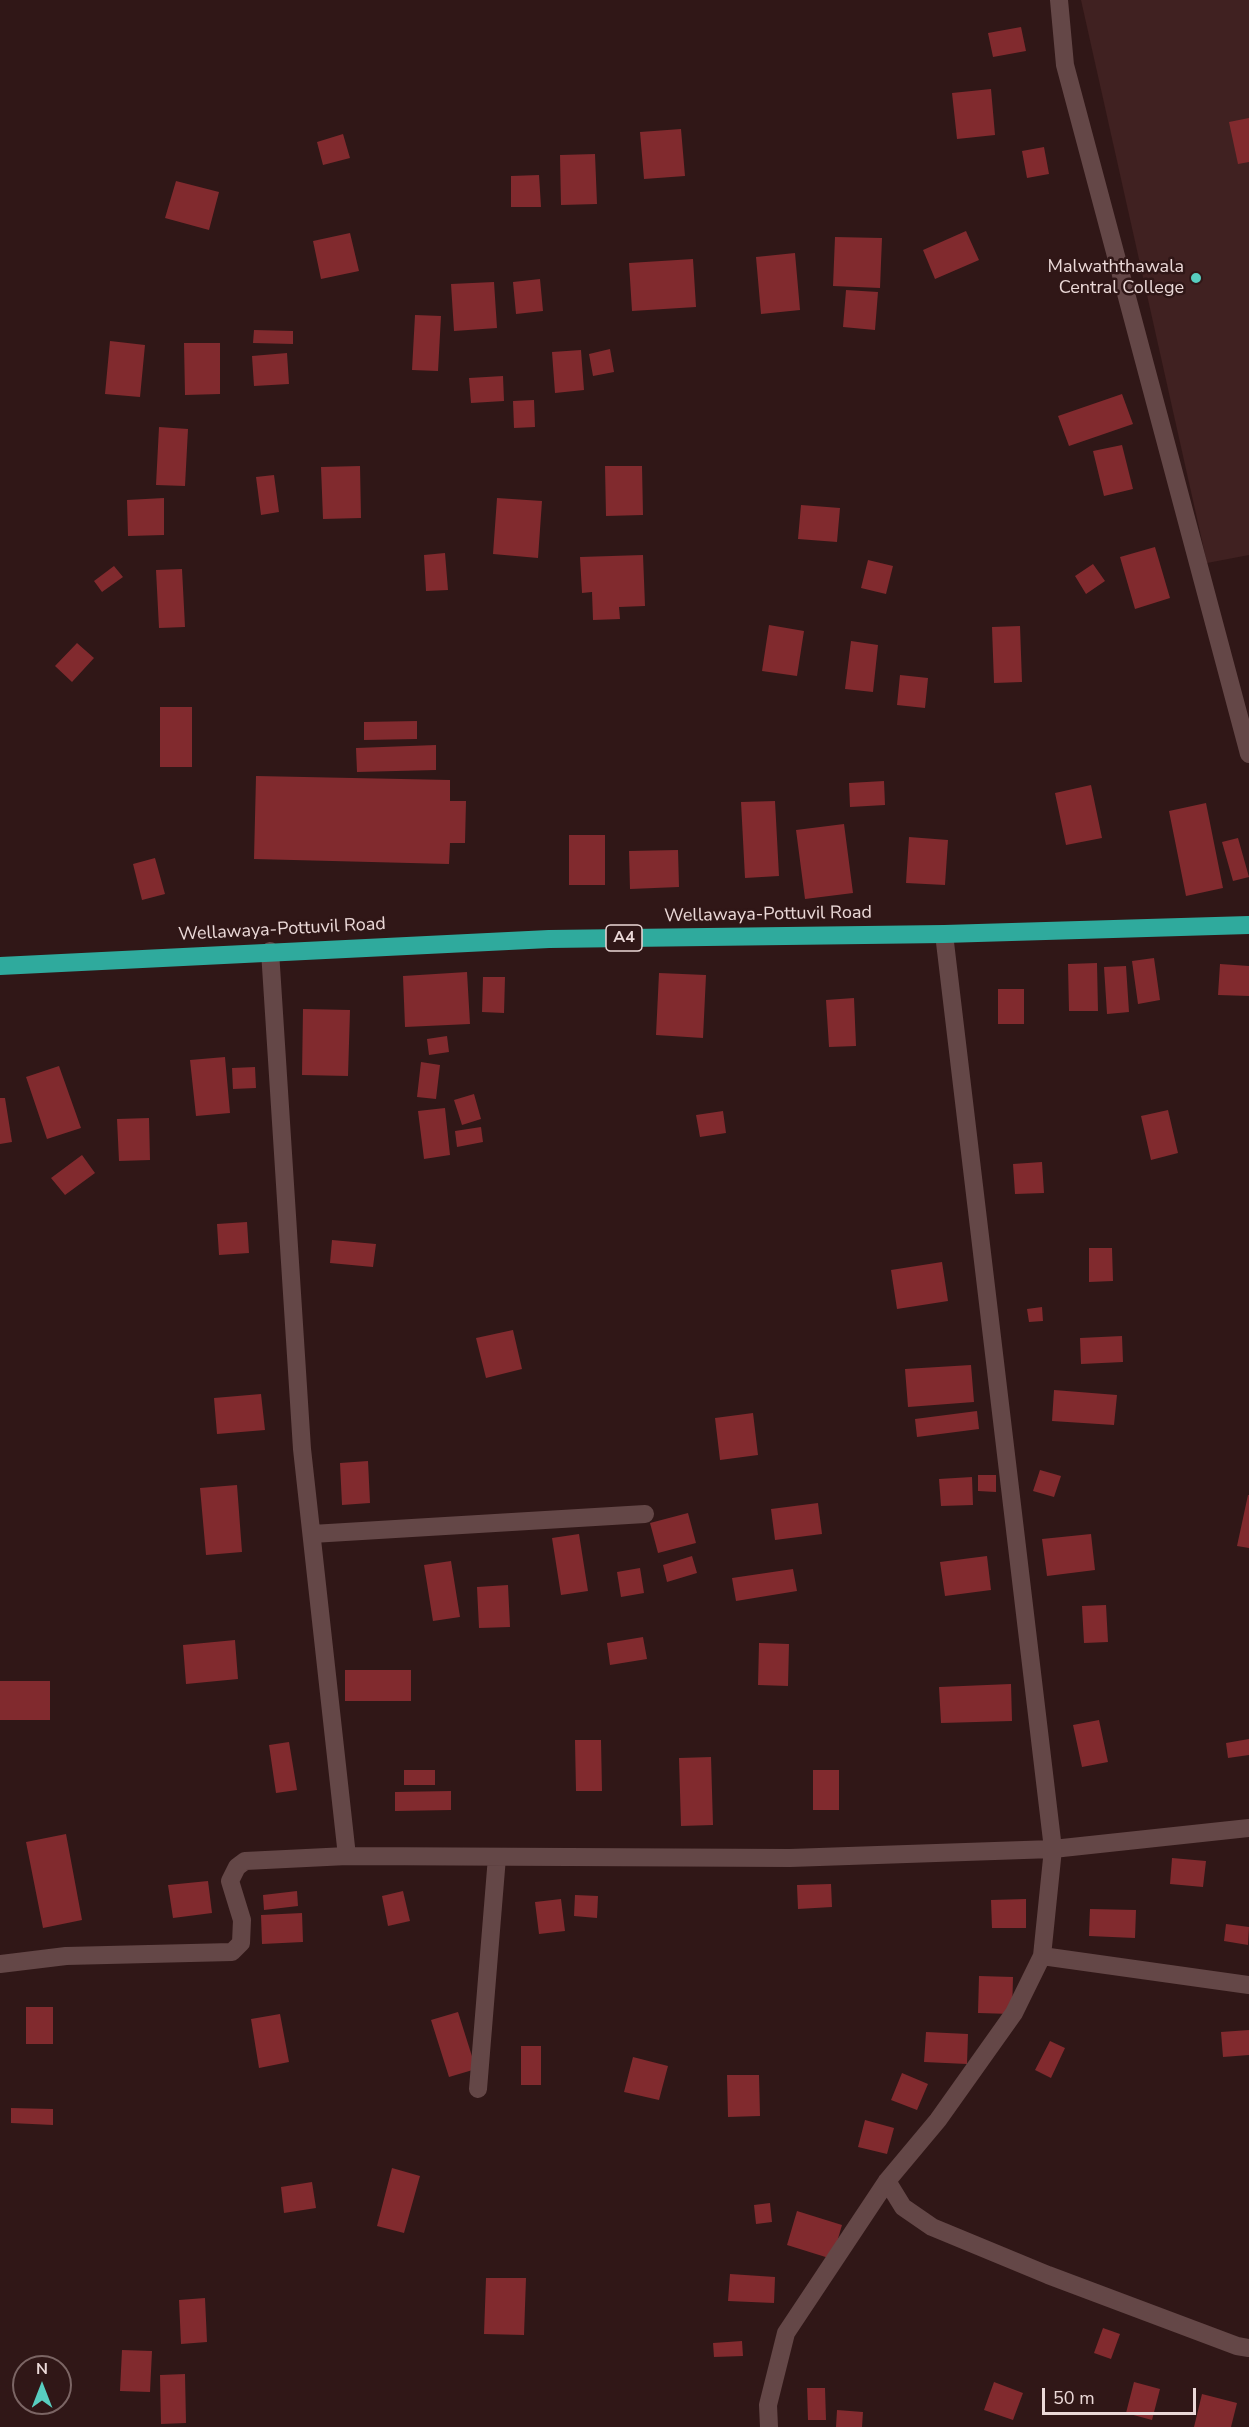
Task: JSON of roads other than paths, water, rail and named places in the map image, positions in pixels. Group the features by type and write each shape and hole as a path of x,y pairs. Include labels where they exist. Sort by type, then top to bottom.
{"highway":[{"name":"Wellawaya-Pottuvil Road","path":"0,966 549,939 944,934 1249,925"}],"street":[{"path":"1059,0 1065,65 1249,754"},
{"path":"769,2427 768,2404 786,2332 887,2181 938,2120 1014,2013 1042,1956 1053,1849 944,934"},
{"path":"270,951 302,1449 347,1856"},
{"path":"312,1534 645,1514"},
{"path":"0,1964 66,1956 232,1952 241,1943 242,1920 230,1881 237,1867 245,1861 347,1856 790,1858 1053,1849 1249,1828"},
{"path":"478,2089 498,1857"},
{"path":"1042,1956 1249,1986"},
{"path":"887,2181 903,2207 932,2228 1059,2279 1237,2346 1249,2348"}],"place":[{"name":"Malwaththawala Central College","path":"1196,278"}]}
